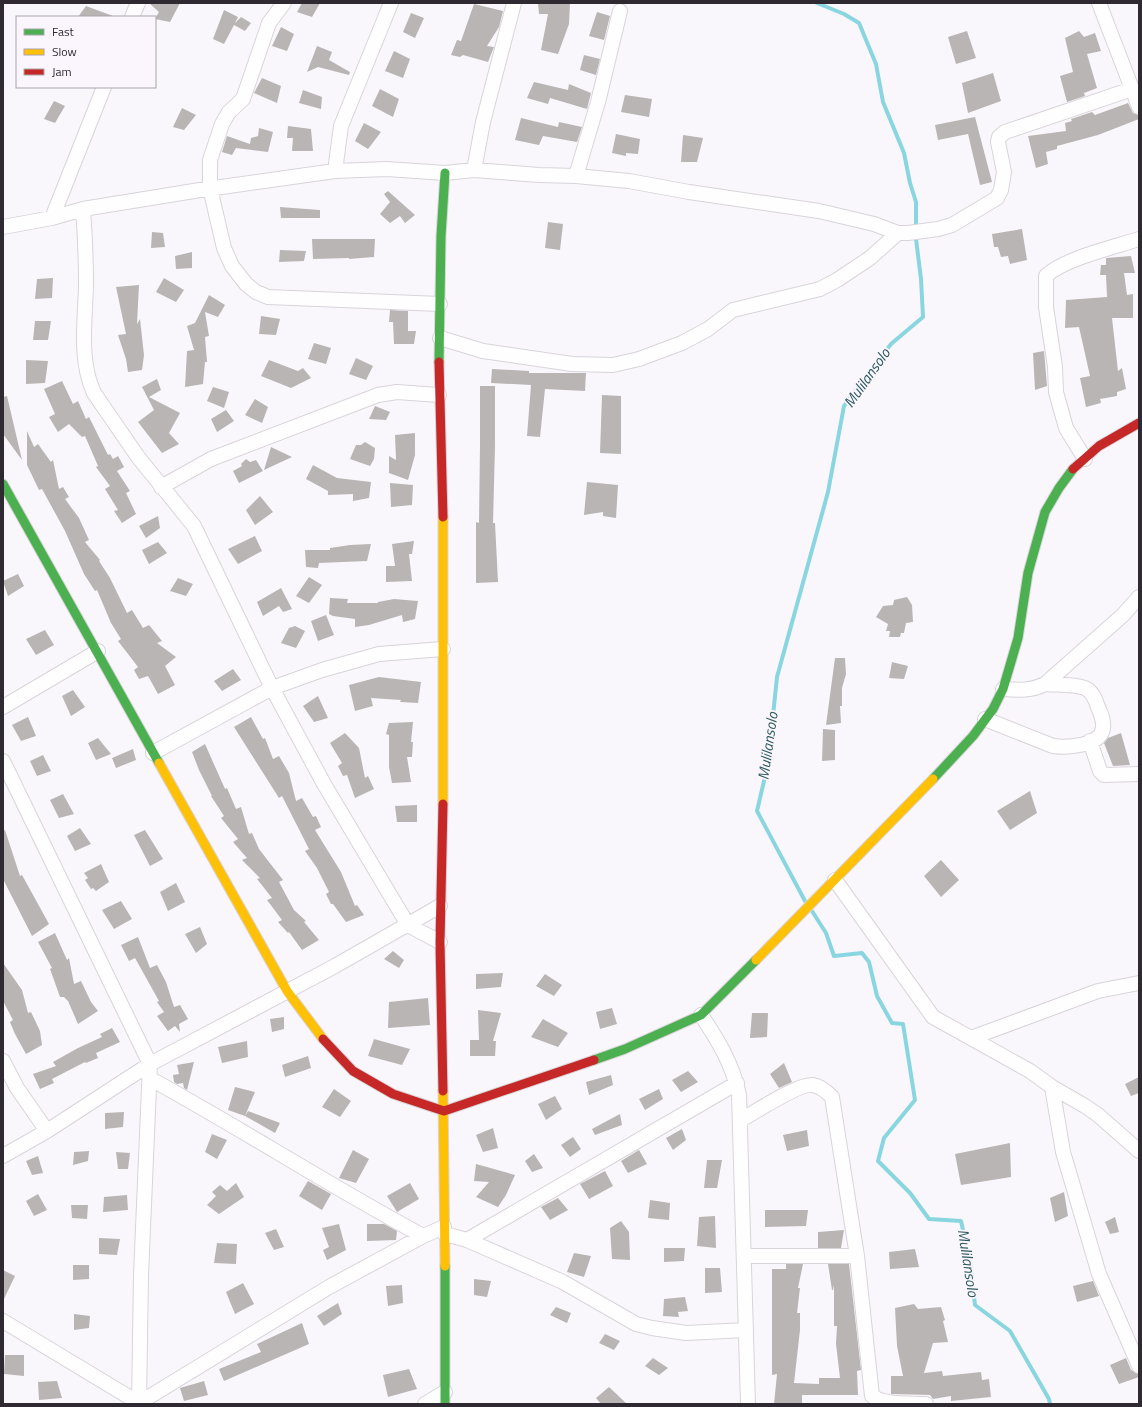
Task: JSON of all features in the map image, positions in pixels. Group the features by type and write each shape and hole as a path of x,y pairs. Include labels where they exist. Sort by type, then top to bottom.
{"street":[{"path":"132,16 138,3"},
{"path":"284,3 269,23 243,99 229,112 222,124 210,160 210,188 224,248 232,266 246,284 256,292 268,297 440,304"},
{"path":"335,171 341,126 392,3"},
{"path":"474,170 483,122 514,3"},
{"path":"3,227 52,218 83,209 210,188 335,171 387,169 445,173 474,170 576,176 629,182 819,211 908,232 952,225 997,198 1001,190 1004,172 998,142 999,136 1005,132 1136,97 1099,3"},
{"path":"576,176 598,102 620,10"},
{"path":"52,218 104,88"},
{"path":"425,1404 445,1398 444,1111 440,942 443,842 444,562 439,395 440,236 445,173"},
{"path":"83,209 86,260 85,357 90,385 103,406 161,487 194,526 272,688 324,784 408,925 440,942"},
{"path":"440,338 483,351 572,364 613,365 639,359 682,342 708,329 733,310 820,289 837,280 908,232"},
{"path":"1085,459 1066,428 1056,392 1055,366 1046,307 1046,276 1053,269 1088,255 1139,239"},
{"path":"161,487 211,459 378,396 397,392 439,395"},
{"path":"3,484 287,991 321,1038 353,1071 393,1094 444,1111 625,1049 701,1015 927,786 985,719 1003,689 1018,638 1032,559 1045,512 1059,488 1074,468 1099,446 1139,422"},
{"path":"1003,689 1035,689 1045,684 1123,615 1139,597"},
{"path":"154,753 272,688 322,670 379,654 443,649"},
{"path":"3,707 98,652"},
{"path":"985,719 1053,746 1065,748 1082,745 1098,737 1103,729 1103,720 1093,693 1084,688 1045,684"},
{"path":"1090,741 1100,771 1104,775 1139,774"},
{"path":"3,761 150,1064 141,1275 139,1404"},
{"path":"835,880 933,1017 1030,1071 1052,1088 1098,1115 1139,1151"},
{"path":"3,1156 47,1131 150,1064 287,991 440,906"},
{"path":"971,1038 1098,991 1139,983"},
{"path":"701,1015 724,1050 737,1083 741,1120 748,1404"},
{"path":"3,1061 18,1088 47,1131"},
{"path":"149,1078 199,1105 354,1198 423,1236"},
{"path":"467,1240 737,1083"},
{"path":"741,1120 801,1086 813,1085 824,1090 832,1097 857,1256 872,1396 876,1399 888,1401 926,1404"},
{"path":"1052,1088 1063,1152 1099,1274 1139,1366"},
{"path":"139,1404 329,1287 423,1236 445,1230 563,1282 636,1324 686,1333 746,1330"},
{"path":"744,1256 857,1256"},
{"path":"3,1321 139,1404"}],"building":[{"path":"149,3 180,3 170,22 156,19 159,12"},
{"path":"302,3 320,3 312,17 297,12"},
{"path":"538,3 570,3 569,24 558,54 541,50 548,14 539,14"},
{"path":"474,4 503,11 499,27 487,46 494,47 488,62 463,55 460,57 451,55 457,40 461,41"},
{"path":"86,6 113,16 79,16"},
{"path":"224,10 238,17 235,23 241,17 251,23 245,31 234,25 224,44 213,39"},
{"path":"597,12 610,16 604,40 589,36"},
{"path":"411,13 424,18 415,38 403,32"},
{"path":"281,27 294,34 287,51 272,46"},
{"path":"967,31 976,58 956,64 948,37"},
{"path":"1079,31 1084,37 1095,33 1101,51 1087,54 1097,88 1084,93 1085,96 1067,102 1060,76 1073,72 1065,38"},
{"path":"317,46 332,52 329,60 350,72 349,75 318,67 307,72"},
{"path":"394,51 410,59 403,78 385,71"},
{"path":"584,55 600,59 596,75 580,70"},
{"path":"993,73 1001,101 968,113 962,83"},
{"path":"262,78 281,86 277,103 254,93"},
{"path":"534,82 568,90 569,84 591,93 587,109 550,98 548,104 527,98"},
{"path":"380,89 399,99 393,117 372,106"},
{"path":"303,90 322,97 321,109 299,103"},
{"path":"625,95 652,99 649,117 621,112"},
{"path":"54,101 65,106 55,123 44,119"},
{"path":"1128,103 1133,113 1139,115 1139,119 1098,135 1057,146 1057,149 1046,152 1048,164 1036,168 1028,136 1066,131 1065,123 1072,121 1071,119 1092,112 1095,115"},
{"path":"182,108 196,115 184,130 173,127"},
{"path":"975,117 992,182 980,185 968,134 938,140 935,125"},
{"path":"521,118 558,127 559,122 582,127 577,142 543,136 539,145 515,140"},
{"path":"364,123 381,132 368,149 355,141"},
{"path":"288,126 311,129 313,151 292,151 293,138 287,138"},
{"path":"259,128 273,132 268,152 236,148 232,155 222,152 227,136 250,144 251,138 258,136"},
{"path":"616,134 640,139 638,154 626,153 626,156 612,153"},
{"path":"683,135 703,138 697,162 681,162"},
{"path":"388,191 415,215 405,223 400,216 390,223 380,214 390,202 384,194"},
{"path":"280,207 320,210 320,218 281,218"},
{"path":"548,222 563,224 560,250 545,248"},
{"path":"1022,229 1027,260 1010,264 1008,256 1001,257 998,247 994,247 992,234"},
{"path":"152,232 163,233 165,247 151,248"},
{"path":"312,239 375,239 374,257 313,259"},
{"path":"280,250 306,251 304,261 279,262"},
{"path":"192,252 192,268 176,269 175,256"},
{"path":"1131,256 1135,273 1124,273 1127,295 1133,294 1133,318 1112,318 1118,371 1122,368 1126,389 1117,392 1117,396 1100,399 1101,403 1086,407 1080,378 1090,376 1079,327 1065,328 1066,300 1107,297 1106,275 1100,275 1101,265 1106,265 1106,258"},
{"path":"53,278 52,298 35,299 37,279"},
{"path":"164,278 184,290 176,302 156,292"},
{"path":"139,285 137,324 140,319 144,355 142,370 128,372 126,359 118,335 126,334 116,287"},
{"path":"209,295 225,305 218,317 205,312 209,336 205,337 207,362 205,362 203,384 185,387 187,351 194,350 187,326 195,323"},
{"path":"390,310 408,311 408,331 416,331 414,344 394,344 393,322 389,322"},
{"path":"261,316 280,319 276,335 259,334"},
{"path":"35,321 51,321 48,340 33,340"},
{"path":"314,343 331,348 326,364 308,359"},
{"path":"1044,351 1047,386 1035,390 1033,353"},
{"path":"356,358 373,366 366,380 349,374"},
{"path":"26,360 48,361 45,383 26,384"},
{"path":"269,360 298,371 303,368 311,378 291,388 261,376"},
{"path":"492,369 529,371 529,373 586,373 585,391 545,389 540,437 527,436 531,385 491,383"},
{"path":"157,379 161,390 149,397 180,413 169,433 179,444 162,453 138,422 154,410 142,387"},
{"path":"62,381 73,404 78,401 86,419 89,417 108,455 110,454 113,459 118,456 124,467 117,471 130,491 126,493 136,514 122,523 114,511 118,510 105,489 110,486 96,467 98,466 85,436 82,437 69,424 58,432 49,417 55,414 44,389"},
{"path":"480,386 495,386 493,523 495,523 498,582 476,583 476,522 479,523"},
{"path":"213,387 229,392 224,408 207,401"},
{"path":"602,395 621,396 621,454 600,453"},
{"path":"7,396 22,460 3,434 3,397"},
{"path":"255,399 268,407 262,423 245,415"},
{"path":"375,406 390,412 386,420 369,419"},
{"path":"226,410 234,421 217,432 211,419"},
{"path":"27,431 34,447 38,444 51,462 53,460 59,489 63,487 69,497 65,499 79,518 89,540 85,542 100,560 99,561 110,578 127,613 132,610 143,628 149,625 162,641 157,643 176,657 165,666 175,685 158,694 148,676 139,679 134,670 138,667 118,641 121,639 111,623 97,590 95,591 84,574 65,531 42,489 39,490 27,465"},
{"path":"415,433 415,455 408,480 389,473 389,456 396,460 395,435"},
{"path":"365,442 375,448 374,459 370,466 350,459 356,445 361,445"},
{"path":"271,447 292,457 264,470"},
{"path":"246,459 250,462 256,460 263,471 239,483 233,471 242,466 241,464"},
{"path":"313,465 337,478 371,482 369,498 353,501 353,494 328,495 328,491 306,479"},
{"path":"587,482 618,485 616,518 603,516 603,512 584,515"},
{"path":"390,483 413,485 412,505 391,507"},
{"path":"260,496 273,512 255,525 246,510"},
{"path":"158,516 160,528 146,538 139,526"},
{"path":"255,536 262,551 238,564 228,549"},
{"path":"414,541 412,554 409,554 412,581 386,582 386,566 395,566 392,544"},
{"path":"158,542 167,553 149,564 142,550"},
{"path":"371,544 367,561 319,563 318,568 306,567 305,550 330,550 330,548 350,545"},
{"path":"18,574 24,586 8,596 3,581"},
{"path":"309,577 322,585 309,603 296,596"},
{"path":"178,578 193,584 186,596 170,591"},
{"path":"281,588 292,609 283,612 279,606 263,616 257,602"},
{"path":"907,597 912,605 913,622 906,623 904,633 901,633 900,637 889,637 890,631 886,631 888,624 876,617 883,606 893,605 894,600"},
{"path":"330,598 348,599 347,603 378,603 394,599 418,601 415,619 403,622 402,615 369,625 355,627 355,619 333,616 329,614"},
{"path":"326,615 334,635 318,641 311,621"},
{"path":"295,626 305,631 296,648 281,643 289,628"},
{"path":"45,630 54,645 36,655 26,639"},
{"path":"835,658 845,658 846,674 842,688 842,706 840,706 841,723 826,725"},
{"path":"892,662 908,666 904,679 889,678"},
{"path":"233,669 241,680 222,691 214,681"},
{"path":"379,677 421,682 418,703 371,698 373,706 355,711 349,685"},
{"path":"73,690 85,707 71,716 62,696"},
{"path":"318,696 328,718 314,722 303,706"},
{"path":"28,717 36,736 21,741 12,725"},
{"path":"251,717 263,739 265,738 273,759 279,756 289,773 296,801 302,798 313,817 316,816 321,827 315,830 341,872 355,906 357,905 364,915 346,922 333,904 331,904 326,894 329,892 317,868 305,851 309,849 282,796 279,798 234,727"},
{"path":"413,722 411,742 413,742 412,757 407,757 411,782 392,783 389,767 389,735 386,734 389,723"},
{"path":"823,729 835,730 835,760 822,761"},
{"path":"345,733 359,748 365,778 368,776 374,789 355,798 347,775 343,776 338,766 342,763 330,743"},
{"path":"1121,733 1130,765 1113,766 1104,743 1108,738"},
{"path":"98,738 111,754 96,760 88,743"},
{"path":"205,744 225,789 227,788 236,809 241,807 249,834 252,833 259,849 283,880 279,882 294,910 306,921 304,922 319,940 302,950 289,932 288,933 278,922 282,920 267,900 272,898 257,879 260,878 242,860 247,858 233,842 238,839 221,818 224,816 211,796 192,752"},
{"path":"133,749 136,760 116,768 112,758"},
{"path":"43,755 51,771 37,776 30,761"},
{"path":"1030,791 1037,813 1010,830 997,811"},
{"path":"63,794 74,814 59,818 50,800"},
{"path":"417,805 417,822 397,822 395,806"},
{"path":"80,828 91,844 75,851 67,836"},
{"path":"5,830 20,876 22,875 49,924 32,936 3,879 3,831"},
{"path":"145,830 163,859 150,866 134,835"},
{"path":"941,860 959,880 941,897 924,876"},
{"path":"101,864 109,882 96,891 93,888 91,889 85,880 88,878 84,873"},
{"path":"176,883 185,902 168,911 160,892"},
{"path":"121,901 132,919 114,929 102,910"},
{"path":"200,927 207,944 196,953 185,934"},
{"path":"55,933 67,960 69,958 74,984 81,981 91,1002 98,1011 78,1024 68,1001 64,997 60,997 50,969 52,968 38,942"},
{"path":"138,937 150,968 157,965 166,982 174,1007 180,1005 188,1019 179,1024 180,1032 175,1026 168,1031 157,1016 164,1012 157,1002 159,1001 135,958 129,961 121,945"},
{"path":"393,951 404,960 399,968 384,959"},
{"path":"3,963 22,990 28,1013 31,1012 40,1031 42,1045 26,1054 15,1034 10,1022 13,1020 3,1001"},
{"path":"503,973 501,987 476,989 476,974"},
{"path":"545,974 562,985 554,996 536,986"},
{"path":"428,998 430,1025 388,1028 389,1002"},
{"path":"612,1008 617,1024 600,1029 596,1012"},
{"path":"478,1010 501,1013 493,1041 496,1041 495,1056 470,1056 470,1040 479,1040"},
{"path":"752,1013 768,1013 767,1037 750,1038"},
{"path":"284,1017 284,1029 272,1032 270,1019"},
{"path":"543,1019 568,1033 558,1047 531,1037"},
{"path":"112,1028 120,1042 96,1053 98,1058 86,1063 85,1062 52,1079 54,1083 40,1089 33,1074 56,1066 53,1062 102,1037 100,1034"},
{"path":"374,1039 410,1049 402,1065 368,1056"},
{"path":"247,1041 248,1057 222,1063 218,1047"},
{"path":"308,1056 311,1068 285,1077 282,1065"},
{"path":"194,1062 187,1090 184,1088 183,1083 177,1084 174,1082 173,1075 179,1074 177,1065"},
{"path":"784,1063 792,1082 779,1088 770,1074"},
{"path":"688,1071 698,1082 681,1092 672,1080"},
{"path":"611,1075 613,1085 589,1095 586,1082"},
{"path":"1139,1077 1139,1093 1131,1096 1125,1084"},
{"path":"235,1087 255,1092 245,1116 228,1110"},
{"path":"334,1089 351,1101 340,1117 322,1107"},
{"path":"659,1089 663,1099 645,1110 639,1099"},
{"path":"555,1096 562,1109 546,1120 538,1104"},
{"path":"248,1111 280,1123 275,1133 245,1116"},
{"path":"124,1112 123,1127 105,1129 105,1113"},
{"path":"620,1114 622,1125 595,1135 592,1129"},
{"path":"493,1128 498,1148 483,1152 476,1135"},
{"path":"682,1129 686,1140 673,1150 666,1138"},
{"path":"807,1130 809,1146 787,1151 783,1135"},
{"path":"212,1134 227,1140 217,1159 205,1152"},
{"path":"573,1137 581,1149 570,1157 561,1145"},
{"path":"1010,1143 1011,1177 961,1185 955,1154"},
{"path":"353,1150 369,1159 356,1183 339,1178"},
{"path":"639,1150 647,1164 628,1173 621,1161"},
{"path":"89,1151 88,1161 73,1165 74,1152"},
{"path":"116,1152 130,1153 128,1169 118,1169"},
{"path":"534,1154 543,1168 532,1172 525,1161"},
{"path":"38,1156 43,1173 32,1175 26,1161"},
{"path":"707,1160 722,1160 717,1188 704,1188"},
{"path":"476,1164 515,1175 506,1195 498,1207 476,1197 489,1182 474,1181"},
{"path":"605,1171 613,1186 589,1199 580,1184"},
{"path":"308,1181 331,1194 322,1210 299,1196"},
{"path":"236,1183 244,1197 219,1214 207,1205 216,1196 212,1192 220,1185 227,1191"},
{"path":"410,1183 419,1199 397,1212 387,1196"},
{"path":"1064,1192 1068,1216 1055,1222 1050,1198"},
{"path":"38,1194 47,1210 34,1216 26,1201"},
{"path":"127,1195 128,1210 103,1212 104,1197"},
{"path":"558,1198 568,1210 550,1220 541,1207"},
{"path":"650,1200 670,1203 669,1220 648,1218"},
{"path":"71,1205 88,1205 87,1219 72,1218"},
{"path":"765,1210 808,1210 806,1226 765,1227"},
{"path":"715,1216 716,1248 697,1246 699,1217"},
{"path":"1115,1217 1119,1232 1110,1234 1105,1222"},
{"path":"621,1221 629,1232 630,1260 612,1259 610,1228"},
{"path":"339,1224 346,1250 327,1260 323,1250 329,1247 322,1228"},
{"path":"367,1224 384,1224 397,1231 396,1240 367,1241"},
{"path":"276,1229 284,1247 274,1250 265,1233"},
{"path":"844,1230 841,1248 818,1248 818,1232"},
{"path":"99,1238 120,1239 117,1255 99,1254"},
{"path":"217,1243 237,1244 236,1264 214,1263"},
{"path":"664,1248 685,1248 684,1261 664,1262"},
{"path":"915,1249 919,1267 890,1269 889,1252"},
{"path":"574,1253 591,1256 584,1277 567,1272"},
{"path":"786,1264 803,1264 798,1288 800,1288 797,1313 800,1313 800,1330 794,1383 819,1384 819,1378 840,1378 836,1344 837,1326 834,1326 834,1285 832,1290 828,1264 849,1264 861,1370 857,1371 858,1395 802,1395 802,1404 774,1404 777,1374 772,1375 772,1269 786,1269"},
{"path":"73,1265 89,1265 89,1279 73,1280"},
{"path":"705,1268 720,1268 722,1292 705,1293"},
{"path":"3,1270 15,1276 3,1301"},
{"path":"474,1279 491,1281 487,1297 474,1295"},
{"path":"1093,1281 1099,1296 1077,1302 1073,1286"},
{"path":"243,1283 254,1304 235,1314 226,1292"},
{"path":"402,1285 403,1303 388,1306 386,1286"},
{"path":"685,1297 688,1311 678,1312 679,1317 663,1316 664,1299"},
{"path":"338,1303 342,1314 324,1326 317,1316"},
{"path":"914,1304 918,1309 941,1307 945,1320 943,1321 948,1342 933,1343 924,1373 942,1371 943,1376 981,1372 982,1380 989,1379 991,1397 951,1401 951,1396 933,1399 930,1395 891,1394 891,1376 903,1376 897,1346 895,1308"},
{"path":"556,1307 571,1313 567,1323 550,1315"},
{"path":"74,1314 90,1316 89,1328 74,1330"},
{"path":"302,1323 309,1344 224,1381 219,1369 261,1352 257,1344"},
{"path":"605,1334 620,1341 614,1350 599,1343"},
{"path":"5,1355 24,1355 24,1376 4,1374"},
{"path":"653,1358 668,1368 659,1375 645,1366"},
{"path":"1126,1358 1131,1370 1139,1374 1139,1377 1119,1384 1110,1365"},
{"path":"409,1369 417,1389 388,1397 383,1375"},
{"path":"57,1381 62,1398 39,1400 38,1382"},
{"path":"204,1381 208,1395 184,1401 180,1388"},
{"path":"609,1387 627,1404 601,1404 596,1398"}],"waterway":[{"name":"Mulilansolo","path":"805,901 757,811 768,764 777,677 828,492 844,406 891,344 923,317 921,279 916,239 916,202 910,183 904,153 883,102 876,64 859,23 844,14 817,3"},
{"name":"Mulilansolo","path":"812,911 826,933 834,956 862,953 869,962 877,996 892,1023 903,1024 915,1100 884,1138 878,1161 910,1193 929,1219 961,1221 970,1262 975,1305 1010,1331 1049,1399 1050,1404"}],"traffic: fast":[{"path":"439,362 441,236 445,173"},
{"path":"933,779 973,736 993,709 1003,689 1018,638 1028,573 1045,512 1059,488 1073,469"},
{"path":"3,484 159,763"},
{"path":"594,1060 625,1049 701,1015 756,960"},
{"path":"445,1266 445,1404"}],"traffic: slow":[{"path":"443,517 443,804"},
{"path":"159,763 287,991 323,1039"},
{"path":"756,960 933,779"},
{"path":"443,1091 445,1266"}],"traffic: jam":[{"path":"439,362 443,517"},
{"path":"1073,469 1099,446 1139,423"},
{"path":"443,804 440,942 443,1091"},
{"path":"323,1039 353,1071 393,1094 444,1111 594,1060"}]}
